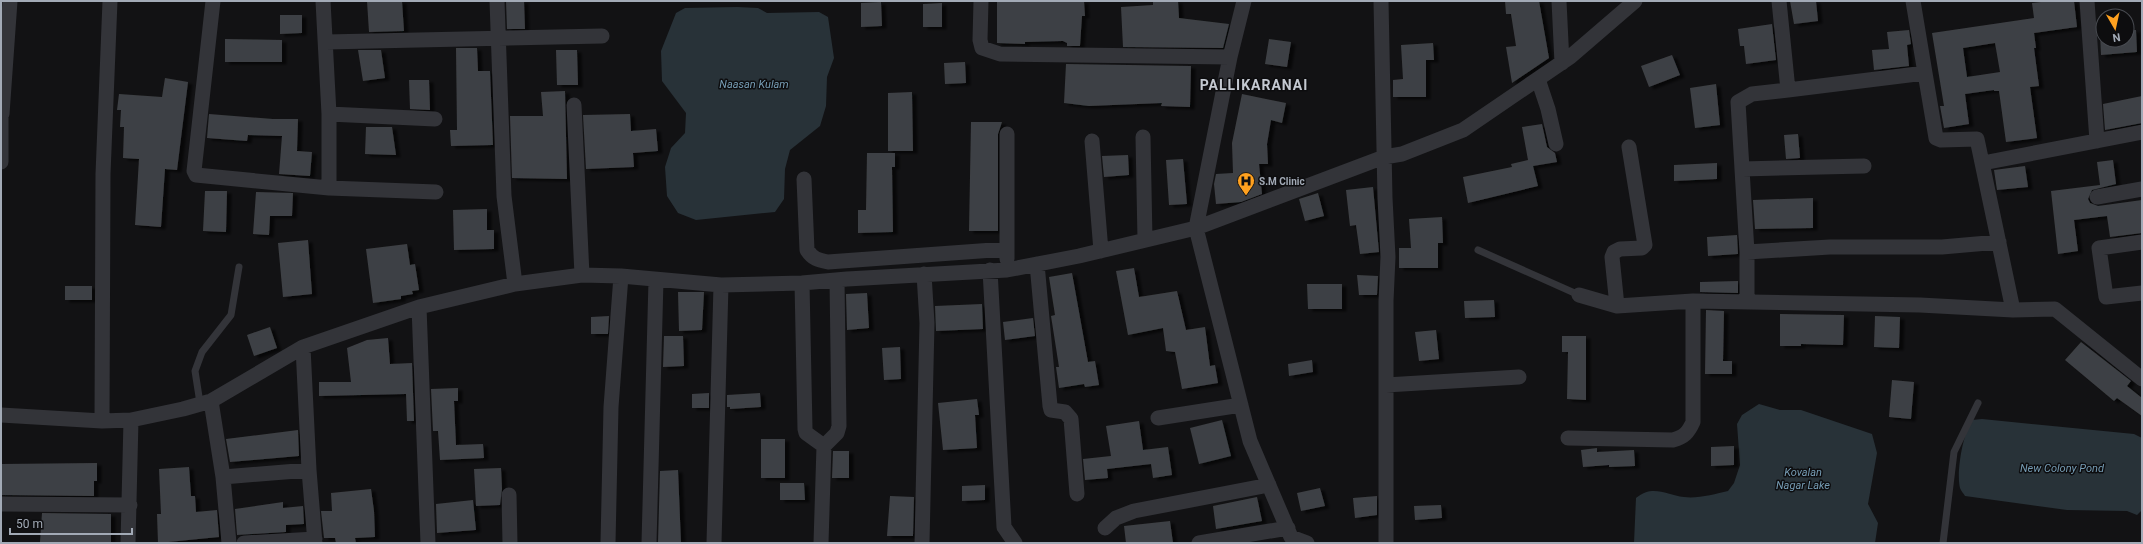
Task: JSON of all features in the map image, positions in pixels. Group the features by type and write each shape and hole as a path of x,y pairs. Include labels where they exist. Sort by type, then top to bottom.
{"street":[{"path":"102,422 103,174 110,1"},
{"path":"213,1 195,173 200,177 329,188 436,192"},
{"path":"323,1 329,114 329,188"},
{"path":"497,1 504,196 514,284"},
{"path":"981,1 980,40 982,48 1000,54 1230,57"},
{"path":"1244,1 1230,57 1196,228 1250,441 1291,537 1307,543"},
{"path":"1381,1 1384,158 1388,257 1386,301 1386,543"},
{"path":"1559,1 1562,63"},
{"path":"1,415 102,422 131,420 206,402 303,347 419,307 514,284 582,276 621,276 721,285 802,283 924,274 1007,270 1101,251 1196,228 1384,158 1402,154 1463,130 1562,63 1635,1"},
{"path":"1778,1 1788,90"},
{"path":"1913,1 1936,138 1941,140 1977,139 2012,310"},
{"path":"2087,1 2097,141"},
{"path":"1,162 7,7"},
{"path":"326,42 602,36"},
{"path":"1747,302 1747,252 1738,102 1752,94 1925,73"},
{"path":"1538,79 1548,108 1556,144"},
{"path":"574,105 582,276"},
{"path":"329,114 434,119"},
{"path":"1983,163 2142,132"},
{"path":"1007,134 1007,270"},
{"path":"1143,137 1145,240"},
{"path":"1092,141 1101,251"},
{"path":"1617,306 1612,257 1614,252 1620,249 1642,248 1645,245 1630,147"},
{"path":"1742,169 1864,166"},
{"path":"804,179 807,250 812,258 828,262 1007,249"},
{"path":"2097,197 2142,189"},
{"path":"1747,252 1830,247 1942,247 1998,242"},
{"path":"2142,242 2099,248 2106,297 2142,293"},
{"path":"1037,264 1050,406 1051,410 1065,412 1071,419 1077,494"},
{"path":"990,270 1004,527 1015,543"},
{"path":"922,543 927,323 924,274"},
{"path":"608,543 611,407 621,276"},
{"path":"648,543 656,280"},
{"path":"822,543 824,446 837,433 839,426 837,280"},
{"path":"802,283 805,429 806,432 824,446"},
{"path":"714,543 721,285"},
{"path":"1579,295 1617,306 1693,301 1920,306 2012,310 2055,309 2142,379"},
{"path":"1568,438 1673,440 1682,438 1688,432 1693,422 1693,301"},
{"path":"419,307 428,543"},
{"path":"244,543 315,541 309,470 303,347"},
{"path":"1386,386 1519,377"},
{"path":"206,402 223,477 229,543"},
{"path":"1158,418 1241,405"},
{"path":"128,543 131,420"},
{"path":"223,477 309,470"},
{"path":"1105,528 1116,518 1134,511 1269,485"},
{"path":"508,495 510,543"},
{"path":"1,504 130,505"},
{"path":"1199,543 1288,528"}],"lane":[{"path":"1478,250 1579,295"},
{"path":"206,402 194,371 202,352 231,315 239,268"},
{"path":"1944,543 1954,452 1978,403"}],"water":[{"name":"Naasan Kulam","path":"685,8 758,8 767,13 819,12 828,17 834,58 827,77 826,106 820,126 790,150 785,169 784,199 775,212 696,220 678,213 667,196 665,167 671,148 685,133 686,113 662,81 661,51 676,13"},
{"name":"Kovalan Nagar Lake","path":"1759,404 1780,410 1801,410 1872,434 1877,453 1868,504 1878,523 1875,543 1634,543 1636,498 1642,494 1654,491 1677,496 1695,497 1728,491 1734,483 1740,465 1737,424 1742,415"},
{"name":"New Colony Pond","path":"1982,419 2134,434 2142,438 2142,510 2137,515 2127,511 2067,510 1965,496 1960,488 1959,481 1963,443 1972,420"}],"building":[{"path":"367,1 402,1 404,31 369,32"},
{"path":"506,1 524,1 525,29 507,29"},
{"path":"997,1 1084,1 1085,16 1082,16 1080,46 1067,46 1067,43 1063,41 1025,42 1025,44 997,43"},
{"path":"1153,1 1178,1 1179,18 1229,24 1223,48 1123,47 1121,7 1153,5"},
{"path":"1505,1 1539,1 1549,58 1512,83 1506,47 1516,46 1511,14 1506,14"},
{"path":"1790,1 1816,1 1818,21 1794,24"},
{"path":"2074,1 2077,27 2034,33 2036,48 2034,48 2039,86 2030,87 2037,138 2006,142 1999,91 1994,90 1965,94 1969,124 1944,128 1940,106 1944,106 1932,33 2034,18 2032,3","holes":["1995,43 2000,72 1967,77 1963,48"]},
{"path":"881,2 882,26 861,27 861,3"},
{"path":"942,3 942,27 923,27 923,4"},
{"path":"280,15 302,15 302,33 280,34"},
{"path":"1772,24 1776,60 1746,64 1744,46 1740,46 1738,29"},
{"path":"1909,30 1911,44 1907,45 1909,66 1874,70 1872,50 1889,49 1887,32"},
{"path":"2136,30 2137,52 2101,55 2101,48 2135,48"},
{"path":"225,39 282,40 282,62 225,62"},
{"path":"1269,39 1291,42 1287,67 1265,64"},
{"path":"1433,43 1434,60 1426,60 1426,97 1393,97 1393,80 1403,79 1401,45"},
{"path":"456,48 477,48 478,71 490,71 493,145 451,146 450,130 457,130"},
{"path":"358,50 381,50 385,78 363,81"},
{"path":"556,50 577,50 578,85 557,85"},
{"path":"1672,55 1680,75 1649,87 1641,66"},
{"path":"965,62 966,83 945,84 944,63"},
{"path":"1066,64 1191,66 1190,107 1161,106 1162,103 1089,106 1064,103"},
{"path":"165,78 188,82 177,170 165,169 161,227 135,225 139,159 123,158 124,127 120,127 121,110 117,110 119,94 162,97"},
{"path":"409,80 429,80 430,110 410,109"},
{"path":"1716,84 1720,125 1695,128 1690,88"},
{"path":"565,91 567,179 512,178 510,116 543,116 541,92"},
{"path":"912,92 913,151 888,151 888,93"},
{"path":"1242,94 1286,103 1282,123 1271,120 1267,144 1268,164 1259,164 1262,194 1241,202 1216,204 1214,184 1216,174 1233,173 1232,143"},
{"path":"2142,96 2142,123 2105,130 2103,104"},
{"path":"209,114 273,119 298,119 297,151 312,152 310,176 279,174 282,136 248,135 247,141 207,138"},
{"path":"630,114 631,131 656,129 658,151 633,153 634,167 586,169 583,115"},
{"path":"971,122 1002,122 998,134 998,231 969,231"},
{"path":"1542,124 1547,147 1555,153 1557,162 1533,166 1538,186 1468,203 1463,177 1512,167 1511,164 1528,160 1522,127"},
{"path":"366,127 392,127 396,155 365,154"},
{"path":"1798,134 1800,158 1786,159 1784,135"},
{"path":"867,153 895,153 895,167 892,167 893,232 858,233 858,210 866,210"},
{"path":"1128,155 1129,175 1104,177 1102,156"},
{"path":"1183,159 1187,204 1169,205 1166,160"},
{"path":"2113,160 2116,184 2092,190 2088,199 2090,203 2098,206 2142,200 2142,233 2110,237 2107,216 2074,220 2078,251 2058,254 2051,191 2100,185 2097,162"},
{"path":"1717,163 1717,179 1674,181 1674,165"},
{"path":"2025,166 2028,187 1997,190 1994,170"},
{"path":"1373,187 1379,252 1360,254 1356,225 1350,226 1346,190"},
{"path":"205,191 227,191 226,232 203,231"},
{"path":"256,192 293,193 292,216 270,216 269,235 253,234"},
{"path":"1318,193 1324,216 1305,221 1299,199"},
{"path":"1813,198 1813,228 1755,229 1753,200"},
{"path":"487,209 487,230 494,230 494,249 454,250 453,210"},
{"path":"1442,217 1443,243 1438,243 1438,268 1399,268 1399,248 1411,248 1409,219"},
{"path":"1737,235 1738,254 1708,256 1707,237"},
{"path":"308,240 312,294 283,297 278,243"},
{"path":"407,244 410,265 415,264 419,290 412,291 413,294 401,296 401,299 373,303 366,249"},
{"path":"1134,268 1139,297 1177,291 1186,330 1205,327 1210,366 1215,365 1218,383 1182,389 1175,352 1166,351 1163,328 1128,335 1116,271"},
{"path":"1072,273 1088,362 1095,361 1099,385 1085,387 1084,384 1059,388 1056,367 1059,367 1051,316 1055,315 1049,277"},
{"path":"1357,275 1378,276 1377,295 1359,295"},
{"path":"1738,281 1738,293 1700,292 1700,282"},
{"path":"1307,284 1342,284 1342,309 1308,309"},
{"path":"65,286 92,286 92,300 65,300"},
{"path":"678,292 704,292 702,330 679,331"},
{"path":"867,293 869,328 847,330 846,294"},
{"path":"1494,300 1495,317 1465,318 1464,301"},
{"path":"982,304 983,329 936,331 935,306"},
{"path":"1706,310 1724,311 1723,361 1732,361 1732,374 1705,374"},
{"path":"1780,314 1844,315 1843,345 1801,344 1801,346 1780,346"},
{"path":"609,316 608,334 591,334 591,317"},
{"path":"1875,316 1900,317 1899,348 1874,347"},
{"path":"1033,318 1035,336 1005,340 1003,322"},
{"path":"270,327 277,348 254,356 247,335"},
{"path":"1436,330 1439,359 1419,361 1415,332"},
{"path":"664,336 683,336 684,366 663,367"},
{"path":"1562,336 1586,336 1586,400 1567,399 1568,352 1562,352"},
{"path":"388,338 390,364 412,363 414,421 407,421 406,394 319,396 319,382 351,382 347,348 367,340"},
{"path":"2081,342 2131,381 2127,386 2142,398 2142,416 2117,398 2114,401 2065,360"},
{"path":"900,347 901,379 884,380 882,348"},
{"path":"1312,360 1313,372 1289,376 1288,364"},
{"path":"1892,380 1914,382 1911,419 1889,417"},
{"path":"458,388 458,401 454,401 456,445 483,444 484,458 440,460 438,431 433,431 431,389"},
{"path":"709,393 709,408 692,408 692,394"},
{"path":"760,393 761,407 730,409 730,407 727,407 727,395"},
{"path":"977,399 979,415 975,415 977,448 943,450 938,403"},
{"path":"1222,420 1231,456 1199,464 1190,428"},
{"path":"1139,421 1143,450 1168,447 1172,475 1153,478 1151,464 1107,469 1108,478 1085,480 1083,459 1111,456 1106,426"},
{"path":"298,430 299,456 230,462 226,439"},
{"path":"761,439 785,439 785,478 761,478"},
{"path":"1734,446 1734,465 1711,466 1711,447"},
{"path":"1597,448 1597,452 1634,450 1635,466 1609,467 1609,465 1583,467 1581,450"},
{"path":"833,451 849,451 849,478 832,478"},
{"path":"97,463 97,481 94,481 94,496 1,495 1,464"},
{"path":"189,467 191,496 195,496 196,512 217,510 219,537 158,543 157,514 161,514 159,469"},
{"path":"501,468 502,489 500,505 476,506 474,469"},
{"path":"678,470 681,543 658,543 660,471"},
{"path":"780,483 804,483 805,500 780,500"},
{"path":"985,485 985,500 962,501 962,486"},
{"path":"1320,488 1325,506 1301,511 1297,493"},
{"path":"371,489 375,537 355,538 356,543 336,543 335,538 324,538 321,511 332,511 331,493"},
{"path":"890,496 914,497 913,536 887,536"},
{"path":"1377,496 1377,515 1355,518 1353,498"},
{"path":"1257,497 1262,521 1216,529 1213,506"},
{"path":"473,500 476,530 437,533 436,504"},
{"path":"283,502 283,508 303,506 304,524 286,525 286,532 237,535 235,509"},
{"path":"1441,505 1442,518 1415,520 1414,506"},
{"path":"42,513 111,514 111,543 40,542"},
{"path":"1170,521 1173,543 1126,543 1124,526"}],"place":[{"name":"S.M Clinic","path":"1246,196"}],"district":[{"name":"PALLIKARANAI","path":"1254,85"}]}
